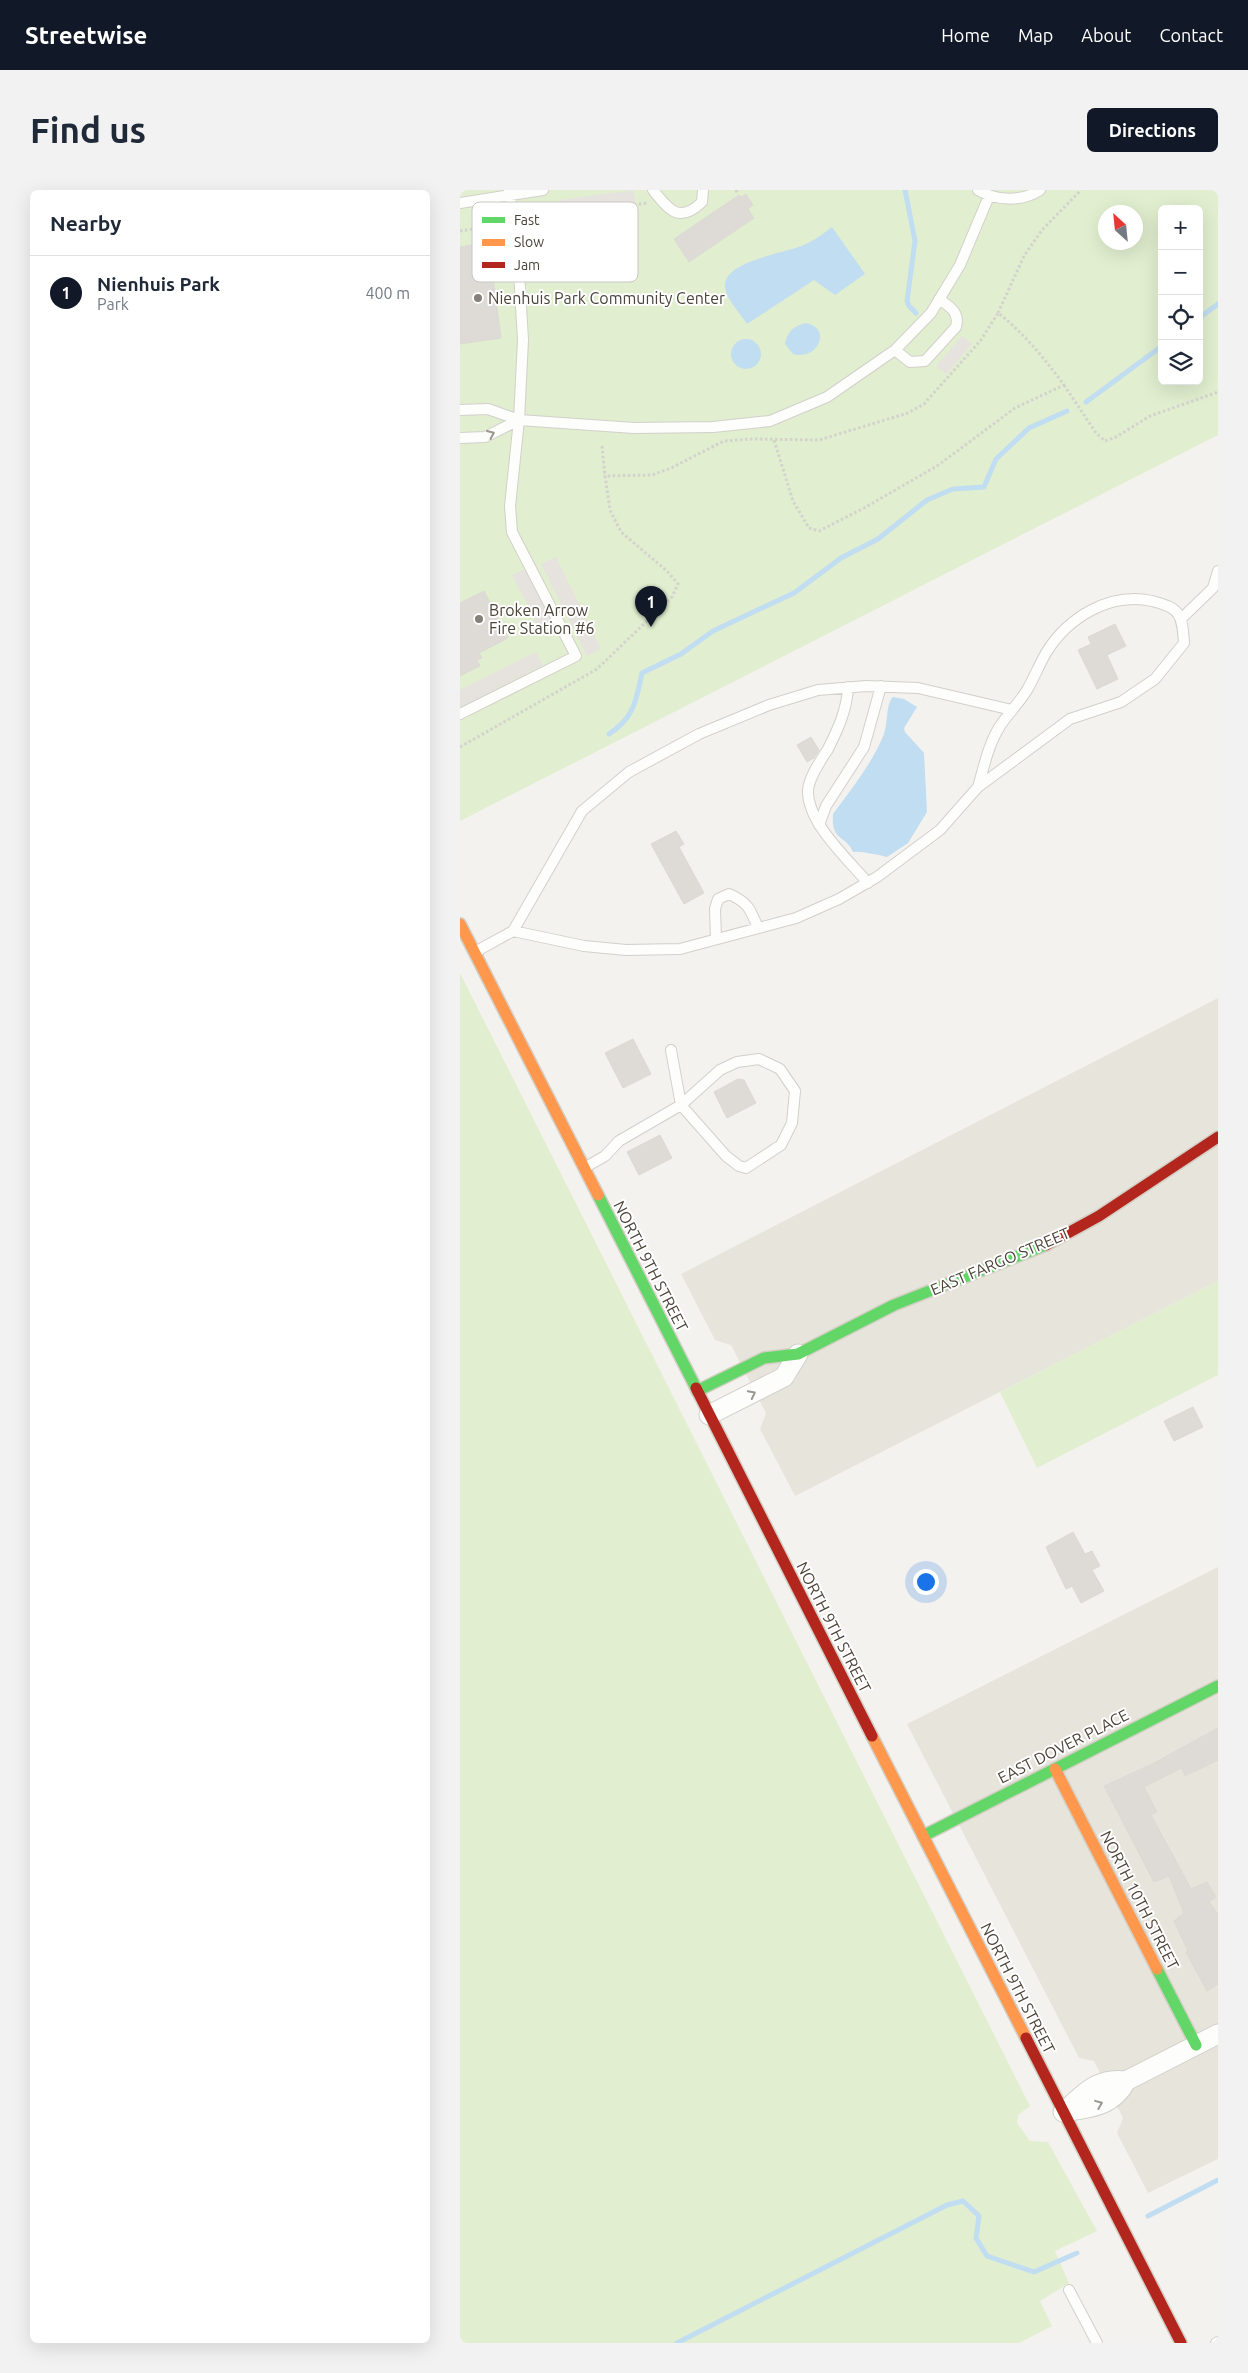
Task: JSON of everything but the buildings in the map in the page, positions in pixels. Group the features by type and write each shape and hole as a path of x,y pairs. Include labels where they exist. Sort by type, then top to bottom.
{"main road":[{"name":"NORTH 9TH STREET","path":"460,924 1181,2343"},
{"name":"EAST FARGO STREET","path":"697,1391 764,1358 798,1354 894,1305 1019,1257 1057,1240 1099,1216 1218,1137"},
{"name":"EAST DOVER PLACE","path":"923,1836 1218,1686"},
{"name":"NORTH 10TH STREET","path":"1055,1769 1196,2045"}],"street":[{"path":"709,1415 784,1377 798,1354"},
{"path":"1063,2112 1099,2106 1120,2093 1126,2081 1218,2034"}],"lane":[{"path":"460,203 509,192 543,190"},
{"path":"653,190 669,209 680,213 695,208 702,202 703,190"},
{"path":"978,190 989,196 1014,199 1040,190"},
{"path":"460,410 488,409 519,420 634,428 712,428 770,421 827,397 895,350 931,313 960,265 989,196"},
{"path":"460,714 576,656 512,532 510,506 519,420 523,340 520,282"},
{"path":"895,350 910,362 925,361 956,327 958,320 955,310 939,299"},
{"path":"460,438 485,438 519,420"},
{"path":"1182,618 1214,588 1218,571"},
{"path":"513,931 584,946 626,950 680,949 796,918 839,899 868,883 940,830 978,787 1070,719 1121,702 1155,678 1184,643 1182,618 1172,607 1150,601 1112,601 1090,610 1057,638 1047,652 1026,691 992,741 978,787"},
{"path":"819,825 826,806 864,747 881,686"},
{"path":"474,952 513,931 582,811 629,772 699,734 769,705 818,690 848,687 918,688 1012,710"},
{"path":"848,687 847,705 837,731 808,789 810,804 819,825 868,883"},
{"path":"716,939 715,910 718,899 729,894 743,900 747,904 758,928"},
{"path":"583,1168 605,1156 619,1140 681,1105 720,1070 737,1062 759,1059 780,1069 794,1091 792,1123 781,1145 746,1168 739,1166 726,1156 681,1105 671,1050"},
{"path":"1069,2290 1096,2343"}],"path":[{"path":"736,190 738,194"},
{"path":"605,476 652,475 671,468 724,440 819,440 908,413 924,404 981,340 998,312 1024,256 1042,230 1081,190"},
{"path":"638,205 650,203"},
{"path":"998,312 1017,327 1042,356 1096,433 1105,441 1116,437 1150,416 1218,392"},
{"path":"774,440 793,501 809,528 819,530 864,508 937,466 1015,408 1064,385"},
{"path":"460,747 597,668 672,597 678,584 667,571 621,532 610,510 602,446"}],"shaded area":[{"path":"633,190 636,202 561,202 561,200"},
{"path":"962,336 972,344 946,374 936,366"},
{"path":"556,557 601,649 587,656 541,564"},
{"path":"525,569 555,627 542,633 512,575"},
{"path":"536,652 543,665 460,707 460,690"},
{"path":"1218,998 1218,1281 795,1496 760,1429 766,1413 731,1345 715,1340 681,1274"},
{"path":"1218,1567 1218,2159 1148,2193 1117,2133 1123,2118 1094,2061 1079,2058 907,1724"}],"green space":[{"path":"460,190 1218,190 1218,435 460,821"},
{"path":"460,973 1030,2106 1018,2115 1017,2123 1030,2141 1048,2142 1097,2231 1055,2251 1069,2283 1040,2301 1052,2326 1019,2343 460,2343"},
{"path":"1218,1281 1218,1375 1037,1468 1000,1392"}],"water":[{"path":"832,227 865,274 835,295 814,280 747,324 726,292 727,278 734,270 757,259 797,248"},
{"path":"806,323 814,326 819,331 819,343 809,353 802,355 793,354 785,344 787,336 789,332"},
{"path":"746,339 752,340 760,348 760,360 752,368 746,369 740,368 732,360 731,354 732,348 740,340"},
{"path":"893,697 904,699 917,707 904,728 905,732 924,753 927,812 908,843 887,857 853,852 850,846 836,834 833,814 874,756 884,734 889,704"}],"waterway":[{"path":"905,190 915,241 907,301 916,313"},
{"path":"1203,315 1218,304"},
{"path":"1086,402 1158,349"},
{"path":"609,734 624,722 633,708 642,673 681,654 713,631 794,593 841,558 878,539 927,500 953,489 984,487 996,459 1029,428 1067,411"},
{"path":"1148,2216 1218,2180"},
{"path":"677,2343 947,2205 963,2201 979,2216 976,2238 987,2256 1034,2272 1077,2253"}],"traffic: fast":[{"path":"598,1195 696,1388"},
{"path":"697,1391 764,1358 798,1354 894,1305 1046,1245"},
{"path":"923,1836 1218,1686"},
{"path":"1157,1969 1196,2045"}],"traffic: slow":[{"path":"460,924 598,1195"},
{"path":"872,1736 1026,2038"},
{"path":"1055,1769 1157,1969"}],"traffic: jam":[{"path":"1046,1245 1099,1216 1218,1137"},
{"path":"696,1388 872,1736"},
{"path":"1026,2038 1181,2343"}],"place":[{"name":"Nienhuis Park Community Center","path":"478,298"},
{"name":"Broken Arrow Fire Station #6","path":"479,619"},
{"name":"Nienhuis Park","path":"651,627"}]}
